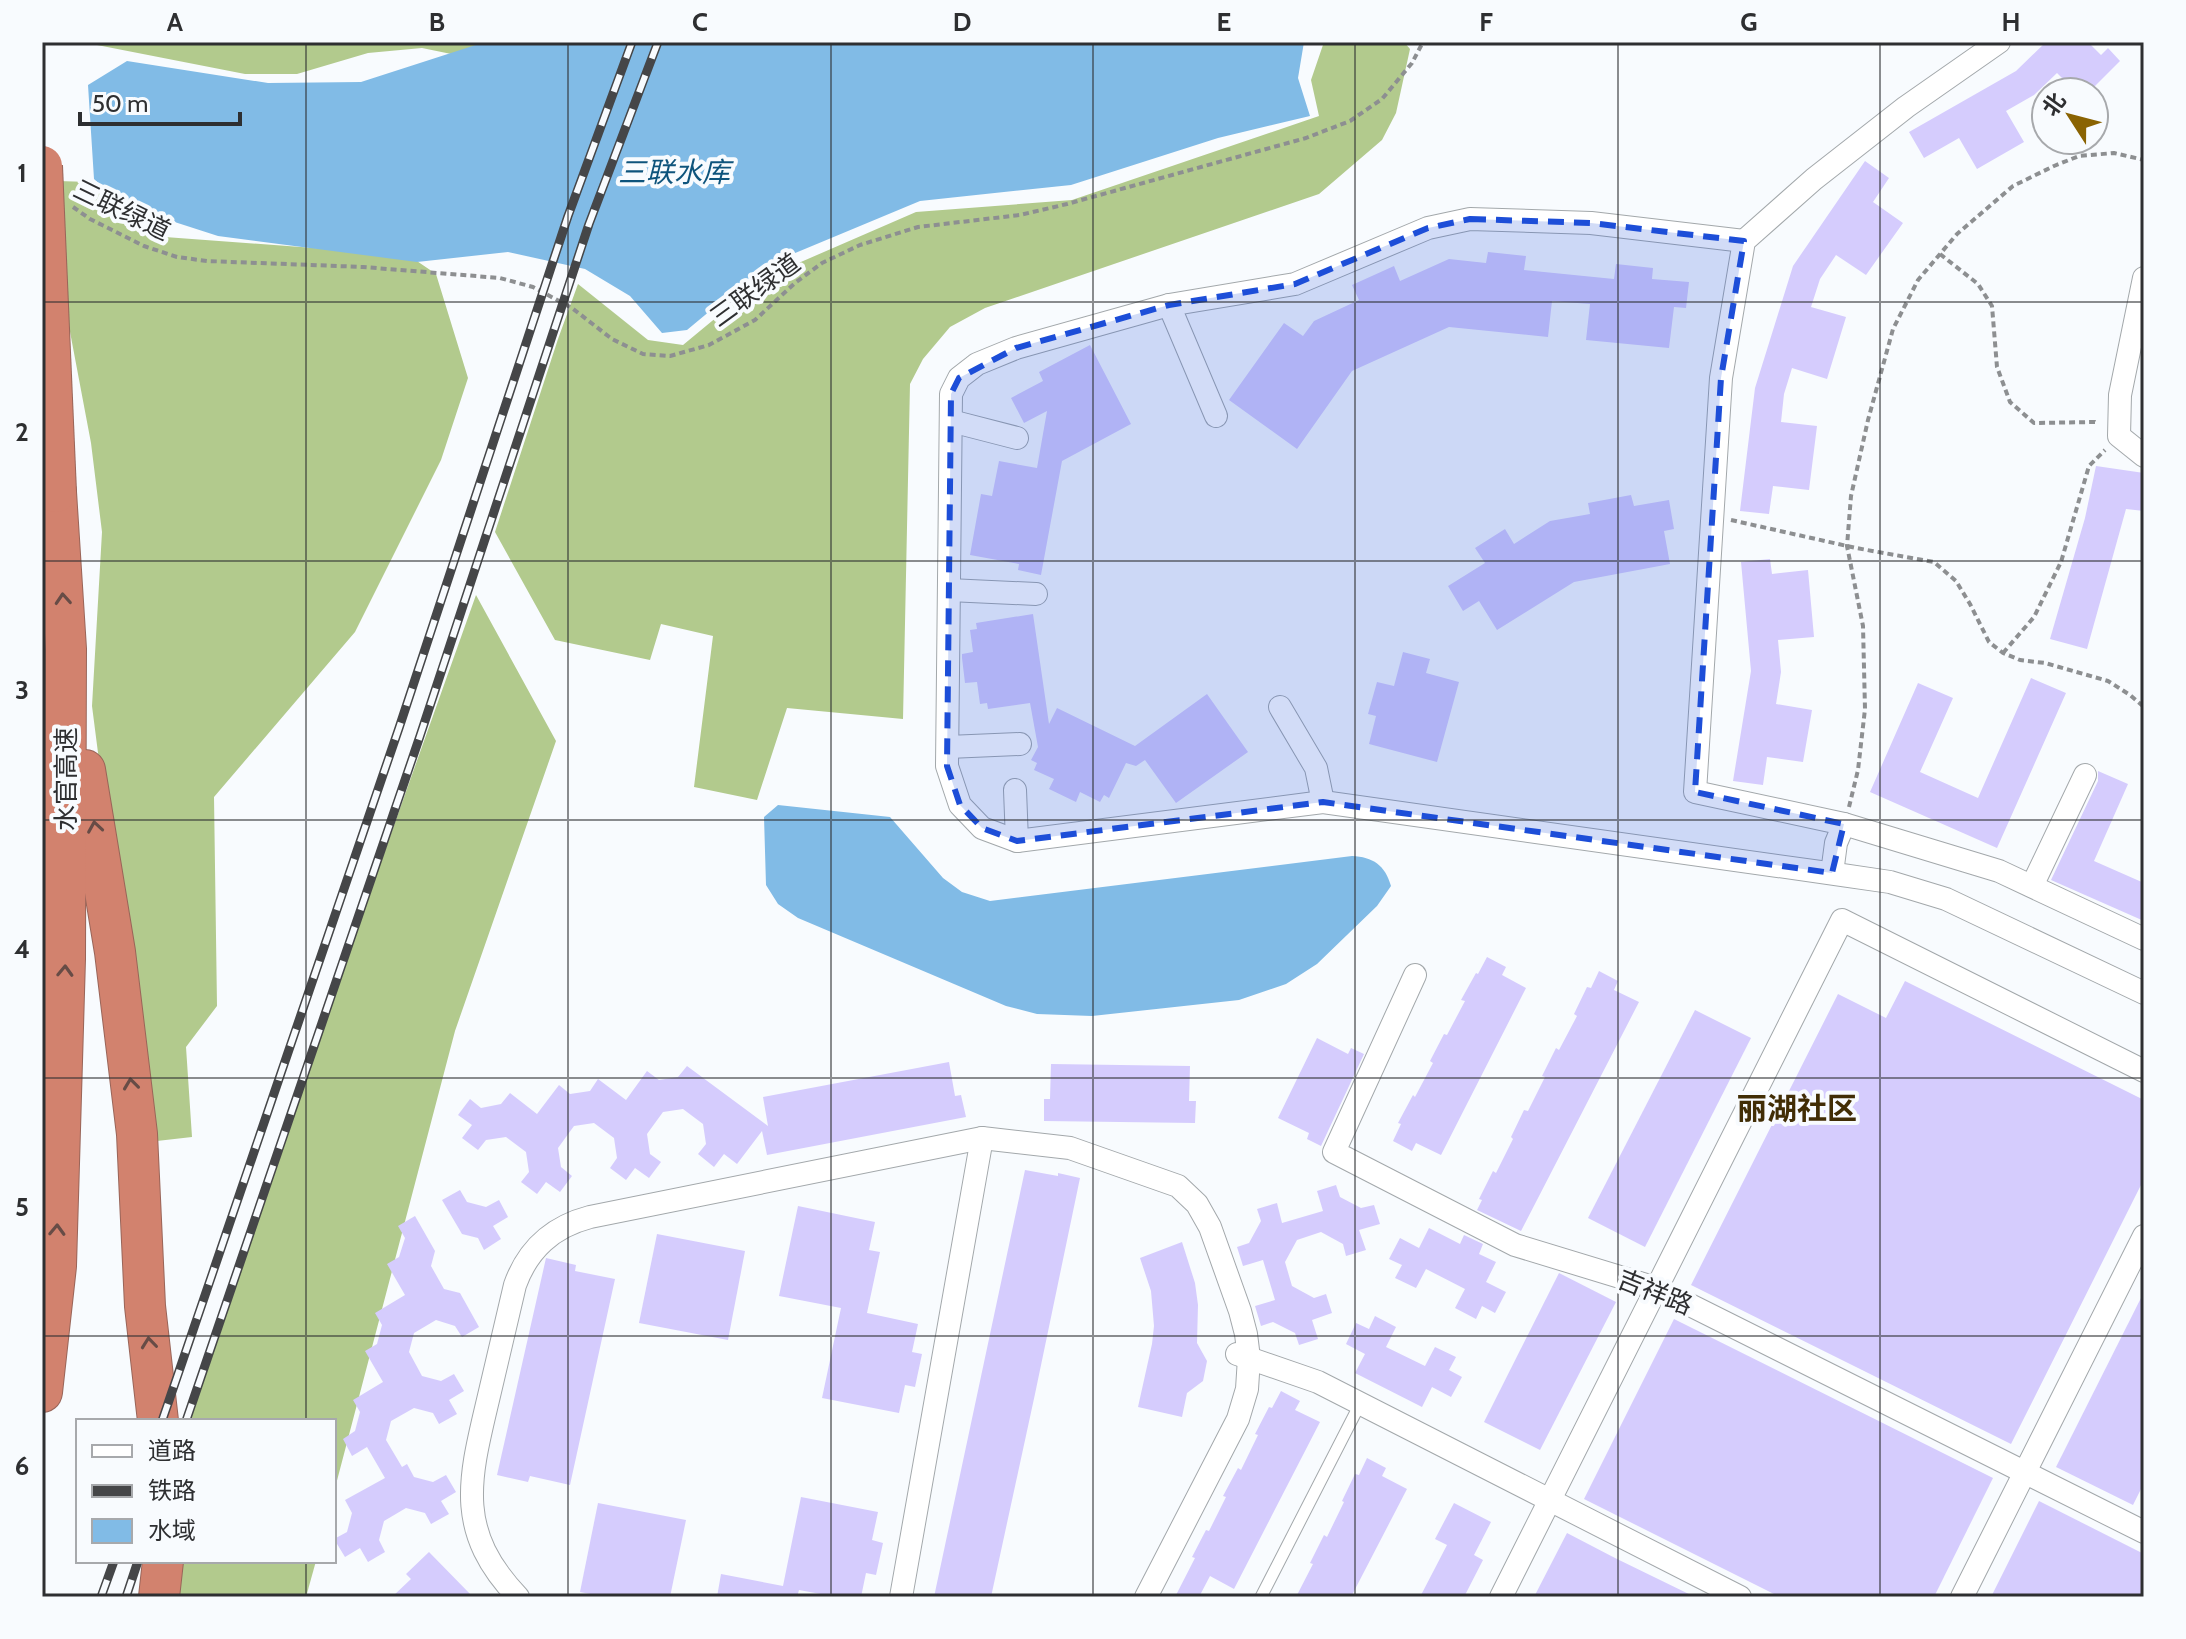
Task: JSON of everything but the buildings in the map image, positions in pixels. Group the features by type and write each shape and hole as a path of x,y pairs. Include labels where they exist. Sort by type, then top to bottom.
{"highway":[{"name":"水官高速","path":"42,166 66,649 65,959 56,1266 42,1392"},
{"path":"66,649 115,952 137,1134 145,1306 158,1419"},
{"path":"159,1597 163,1563"}],"street":[{"path":"1999,42 1906,107 1814,179 1744,241 1721,378 1695,792 1844,824 1999,871 2144,939"},
{"path":"1744,241 1591,223 1470,219 1428,228 1295,284 1169,305 1016,348 977,364 959,378 951,394 947,766 960,805 982,828 1017,841 1323,802 1890,882 1946,899 2144,993"},
{"path":"2144,278 2120,395 2119,436 2144,456"},
{"path":"1169,305 1216,416"},
{"path":"951,421 1017,438"},
{"path":"949,590 1036,594"},
{"path":"1280,707 1316,768 1323,802"},
{"path":"948,747 1020,744"},
{"path":"2032,886 2085,775"},
{"path":"1015,790 1017,841"},
{"path":"1832,873 1836,843 1844,824"},
{"path":"1501,1597 1842,920 2144,1071"},
{"name":"吉祥路","path":"1415,975 1334,1152 1515,1245 1656,1288 2144,1532"},
{"path":"901,1597 982,1138"},
{"path":"518,1597 495,1569 479,1536 473,1515 472,1472 515,1285 520,1271 537,1246 561,1228 590,1217 982,1138 1070,1148 1178,1186 1197,1204 1210,1227 1246,1334 1243,1356 1247,1389 1238,1419 1146,1597"},
{"path":"1962,1597 2144,1236"},
{"path":"1243,1356 1318,1382 1740,1597"}],"lane":[{"path":"1261,1597 1360,1404"}],"path":[{"name":"三联绿道","path":"68,203 90,219 144,246 177,257 500,278 533,287 572,308 612,339 643,354 670,356 709,345 755,320 822,263 860,245 918,227 1020,215 1067,204 1306,138 1350,121 1382,99 1412,63 1423,42"},
{"path":"1844,824 1858,770 1865,709 1863,626 1847,546 1851,496 1893,329 1918,280 1957,234 2013,186 2079,156 2114,153 2144,160"},
{"path":"1940,254 1978,284 1992,306 1997,367 2010,402 2034,423 2095,422 2119,436 2089,466 2061,562 2034,617 2003,653"},
{"path":"1711,515 1934,562 1956,581 1989,642 2003,653 2108,681 2144,707"}],"highlighted area":[{"path":"1470,219 1591,223 1744,241 1721,378 1695,792 1844,824 1832,873 1323,802 1017,841 982,828 960,805 947,766 951,394 959,378 1016,348 1169,305 1295,284 1428,228"}],"green space":[{"path":"97,42 499,42 461,56 422,48 368,53 297,74 245,74 97,45"},
{"path":"1324,42 1404,42 1410,49 1396,113 1382,140 1319,194 985,308 950,327 923,359 910,384 903,719 787,708 757,800 694,787 713,636 661,624 650,660 555,640 495,532 578,284 648,340 683,345 764,278 916,212 1072,200 1319,116 1311,80"},
{"path":"58,181 90,182 129,217 165,237 408,255 436,274 468,378 441,460 355,632 214,797 217,1006 186,1047 192,1137 148,1142 92,706 102,532 91,443 64,300"},
{"path":"476,595 556,741 455,1031 336,1484 336,1419 183,1419"},
{"path":"181,1563 315,1563 306,1597 170,1597"}],"water":[{"name":"三联水库","path":"485,42 1304,42 1298,78 1310,116 1218,138 1071,185 920,201 764,266 687,330 662,333 630,296 585,269 508,252 417,262 218,236 125,206 94,179 88,85 127,61 268,83 361,82"},
{"path":"778,805 890,817 943,878 962,892 990,901 1352,856 1377,864 1391,886 1377,906 1317,964 1286,984 1239,1000 1092,1016 1037,1014 1006,1006 798,918 778,904 766,885 764,817"}],"railway":[{"path":"163,1419 399,728 568,216 632,42"},
{"path":"187,1419 420,736 589,224 658,42"},
{"path":"101,1597 113,1563"},
{"path":"126,1597 137,1563"}],"district":[{"name":"丽湖社区","path":"1797,1109"}]}
